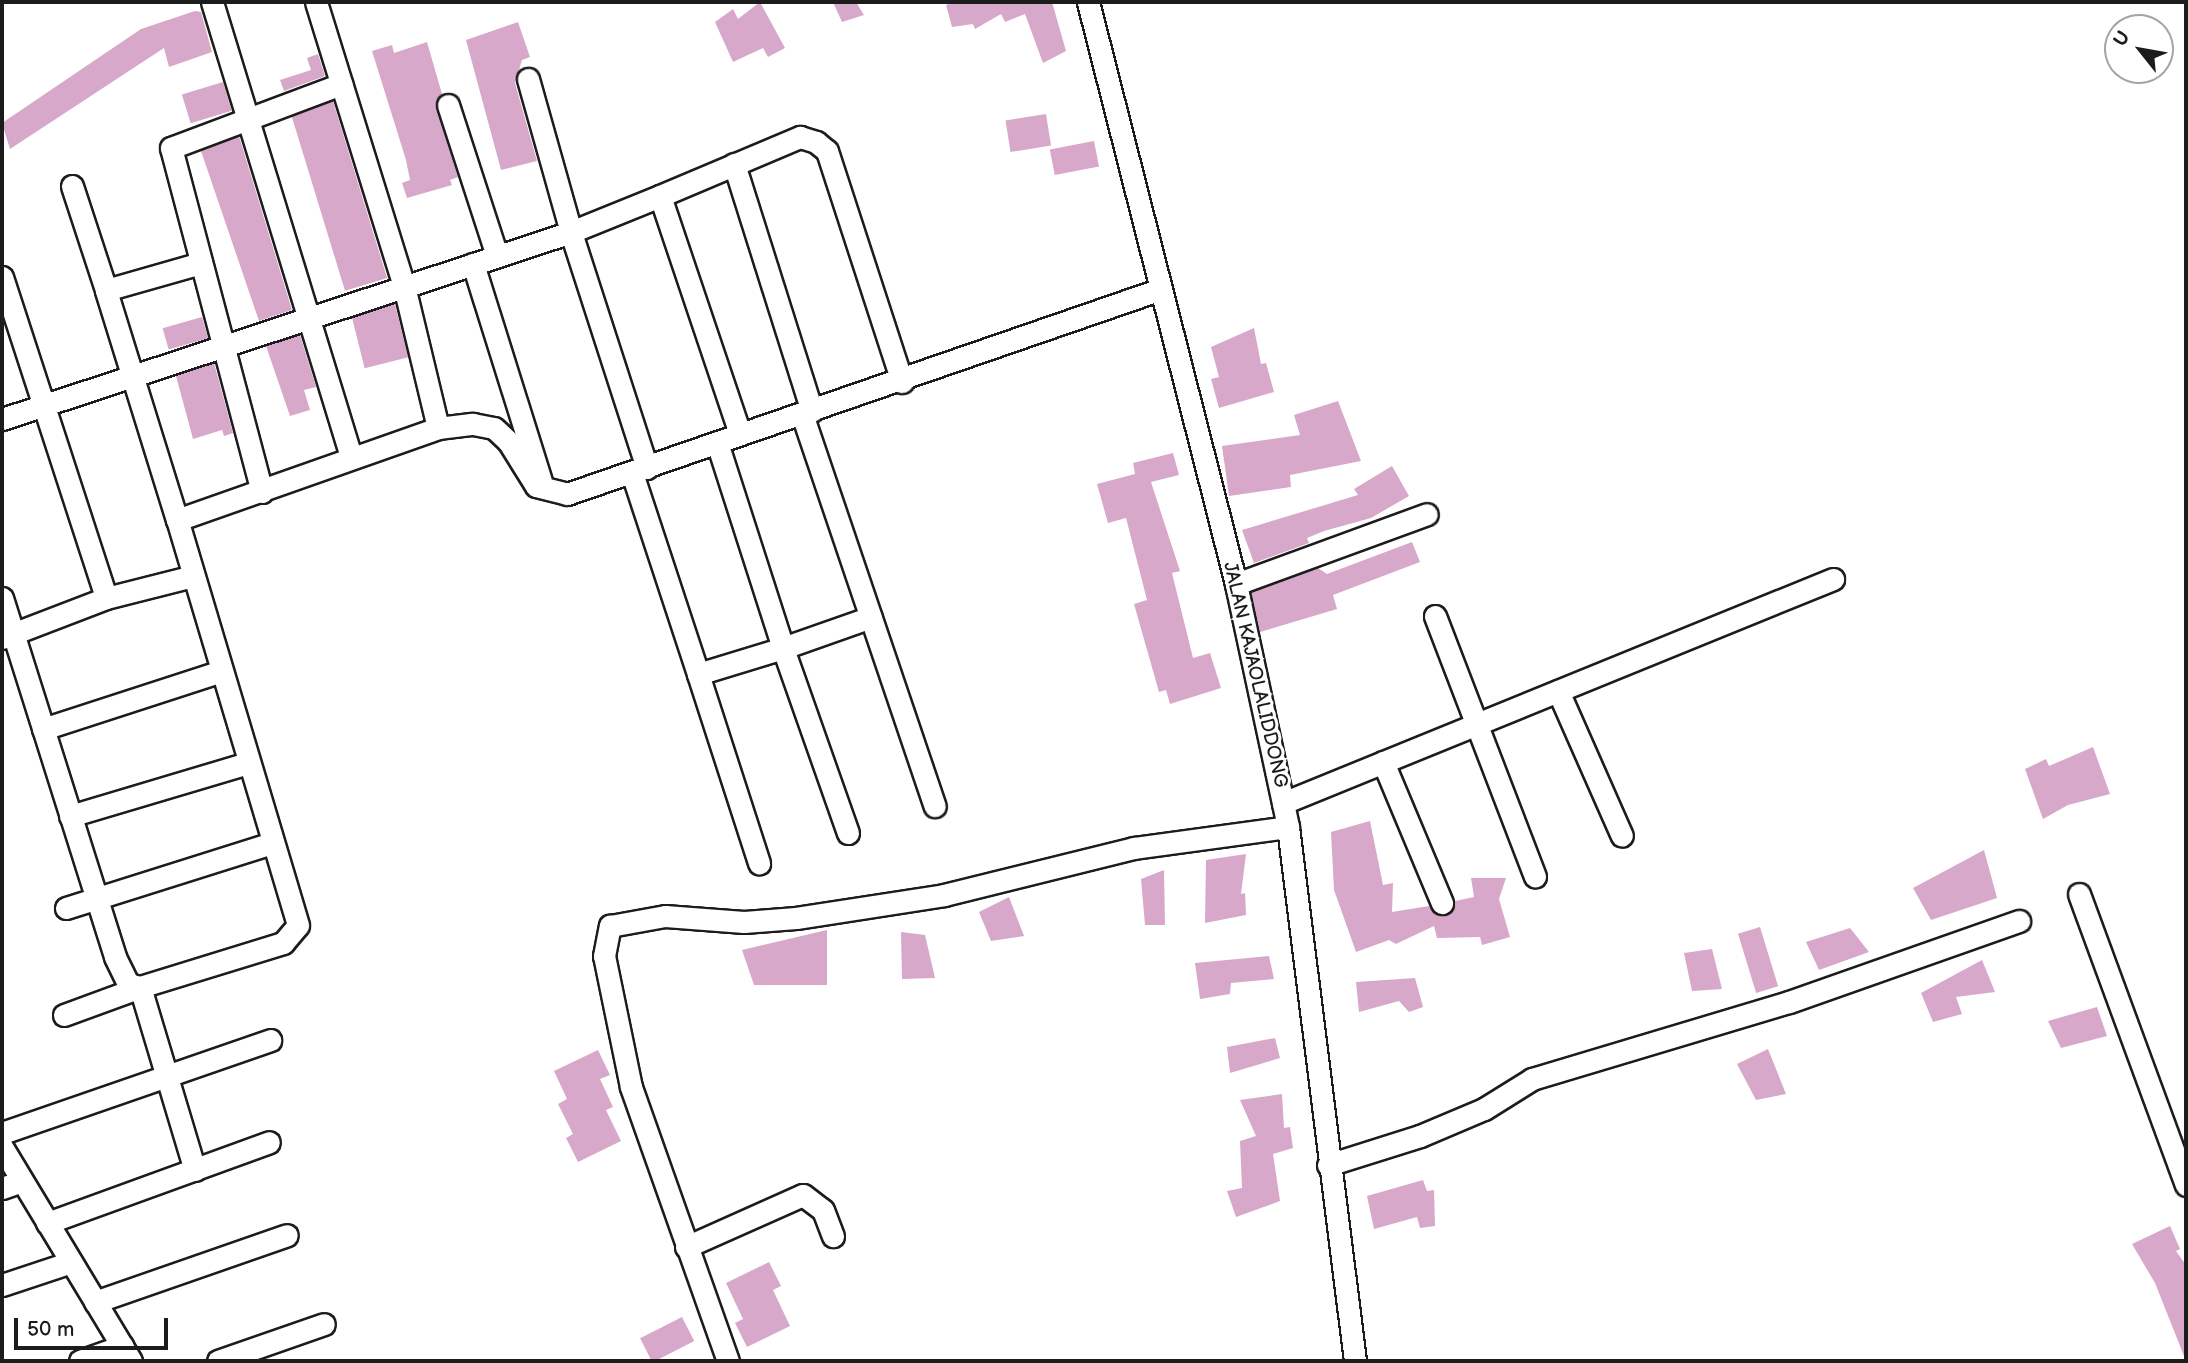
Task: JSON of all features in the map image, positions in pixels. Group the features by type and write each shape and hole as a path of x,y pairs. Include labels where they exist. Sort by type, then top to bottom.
{"street":[{"path":"212,2 351,458"},
{"path":"316,2 404,286 438,428"},
{"name":"JALAN KAJAOLALIDDONG","path":"1088,2 1236,584 1288,827 1328,1166 1355,1361"},
{"path":"528,79 698,674 759,863"},
{"path":"262,492 171,148 247,116 341,84"},
{"path":"448,105 496,256"},
{"path":"2,419 308,321 404,286 571,232 800,137 827,151 902,382"},
{"path":"734,164 870,617 935,806"},
{"path":"64,1015 283,943 298,925 107,290 72,186"},
{"path":"660,196 740,434"},
{"path":"107,290 201,263"},
{"path":"473,264 543,490"},
{"path":"2,277 46,405 106,598"},
{"path":"177,520 438,428 494,428 543,490 567,494 902,382 1161,289"},
{"path":"718,442 783,648 848,833"},
{"path":"1236,584 1427,514"},
{"path":"7,636 106,598 193,576"},
{"path":"1283,803 1833,579"},
{"path":"2,598 7,636 43,729 115,957 128,984 140,988"},
{"path":"1435,616 1535,876"},
{"path":"698,674 870,617"},
{"path":"43,729 221,671"},
{"path":"1558,691 1622,836"},
{"path":"1383,762 1442,903"},
{"path":"71,816 248,763"},
{"path":"728,1361 631,1087 604,956 610,926 665,916 744,922 796,918 944,895 1134,848 1288,827"},
{"path":"66,908 272,843"},
{"path":"2079,894 2186,1185"},
{"path":"1328,1166 1420,1136 1484,1109 1532,1079 1789,1002 2019,921"},
{"path":"140,988 195,1170"},
{"path":"2,1133 270,1040"},
{"path":"47,1223 269,1142"},
{"path":"2,1147 127,1354 80,1361"},
{"path":"2,1188 22,1181"},
{"path":"686,1247 803,1195 823,1210 833,1236"},
{"path":"95,1302 287,1235"},
{"path":"2,1285 71,1262"},
{"path":"218,1361 324,1324"}],"building":[{"path":"760,2 785,48 768,57 763,48 733,62 715,22 733,9 738,19"},
{"path":"833,2 856,2 864,15 842,22"},
{"path":"954,2 1052,2 1066,51 1043,63 1025,14 1005,22 1001,14 975,29 973,24 952,27 946,5"},
{"path":"195,11 201,12 212,52 169,67 164,48 10,149 2,123 141,29"},
{"path":"518,22 530,57 522,60 515,83 537,161 501,170 466,40"},
{"path":"427,42 442,94 436,109 458,177 450,180 452,185 407,198 402,183 410,180 406,160 372,51 392,45 394,53"},
{"path":"318,54 325,76 284,91 280,80 311,70 307,58"},
{"path":"223,82 232,111 191,123 182,95"},
{"path":"333,101 387,278 345,291 291,114"},
{"path":"1046,114 1051,146 1011,152 1006,120"},
{"path":"239,136 292,310 259,321 201,151"},
{"path":"1094,141 1099,167 1055,175 1050,150"},
{"path":"395,304 408,357 365,368 351,315"},
{"path":"202,317 208,338 169,349 163,328"},
{"path":"1254,328 1261,364 1266,363 1274,392 1219,408 1211,379 1219,377 1211,347"},
{"path":"300,335 316,387 304,390 310,410 290,416 266,346"},
{"path":"214,363 233,433 224,436 222,430 193,439 176,376"},
{"path":"1338,401 1361,461 1290,475 1291,487 1229,496 1222,446 1300,435 1294,415"},
{"path":"1173,453 1179,475 1151,482 1180,571 1172,573 1193,658 1210,653 1221,688 1170,704 1166,690 1159,692 1134,604 1147,600 1126,518 1108,523 1097,484 1135,474 1133,463"},
{"path":"1392,466 1409,496 1371,518 1324,531 1307,538 1309,543 1254,563 1242,530 1358,495 1354,489"},
{"path":"1412,542 1420,562 1333,595 1337,609 1260,632 1251,592 1318,568 1327,574"},
{"path":"2093,747 2110,794 2068,805 2043,819 2025,769 2046,759 2049,766"},
{"path":"1370,821 1383,885 1393,883 1392,912 1429,906 1446,915 1455,901 1474,897 1471,878 1506,878 1499,899 1510,937 1482,945 1480,937 1437,938 1434,926 1396,944 1389,940 1356,952 1334,890 1331,832"},
{"path":"1984,850 1997,898 1931,920 1913,888"},
{"path":"1246,854 1241,894 1245,893 1246,915 1205,923 1206,860"},
{"path":"1164,870 1165,925 1145,925 1141,879"},
{"path":"1009,897 1024,936 991,941 979,912"},
{"path":"1760,927 1778,986 1756,993 1738,934"},
{"path":"1850,928 1869,952 1819,970 1806,942"},
{"path":"827,930 827,985 754,985 742,950"},
{"path":"901,932 925,935 935,978 902,979"},
{"path":"1712,949 1722,989 1692,991 1684,953"},
{"path":"1269,956 1274,979 1231,983 1230,994 1200,999 1195,963"},
{"path":"1982,960 1995,992 1956,997 1962,1014 1933,1022 1921,993"},
{"path":"1415,978 1423,1007 1409,1012 1399,1001 1359,1012 1356,982"},
{"path":"2097,1007 2107,1036 2061,1048 2048,1021"},
{"path":"1275,1038 1280,1058 1230,1073 1227,1047"},
{"path":"1768,1049 1786,1094 1756,1100 1737,1064"},
{"path":"598,1050 610,1075 600,1079 613,1107 606,1110 621,1141 578,1162 566,1138 573,1134 558,1104 567,1099 554,1071"},
{"path":"1282,1094 1284,1128 1290,1127 1293,1148 1273,1154 1280,1201 1236,1217 1227,1191 1242,1188 1240,1141 1256,1136 1240,1100"},
{"path":"1423,1180 1427,1191 1434,1190 1435,1226 1420,1228 1417,1217 1374,1229 1367,1196"},
{"path":"2170,1226 2180,1249 2176,1251 2186,1265 2186,1361 2155,1283 2132,1244"},
{"path":"769,1262 781,1286 773,1290 790,1326 747,1347 735,1323 743,1319 726,1283"},
{"path":"682,1317 694,1341 652,1361 640,1338"}]}
